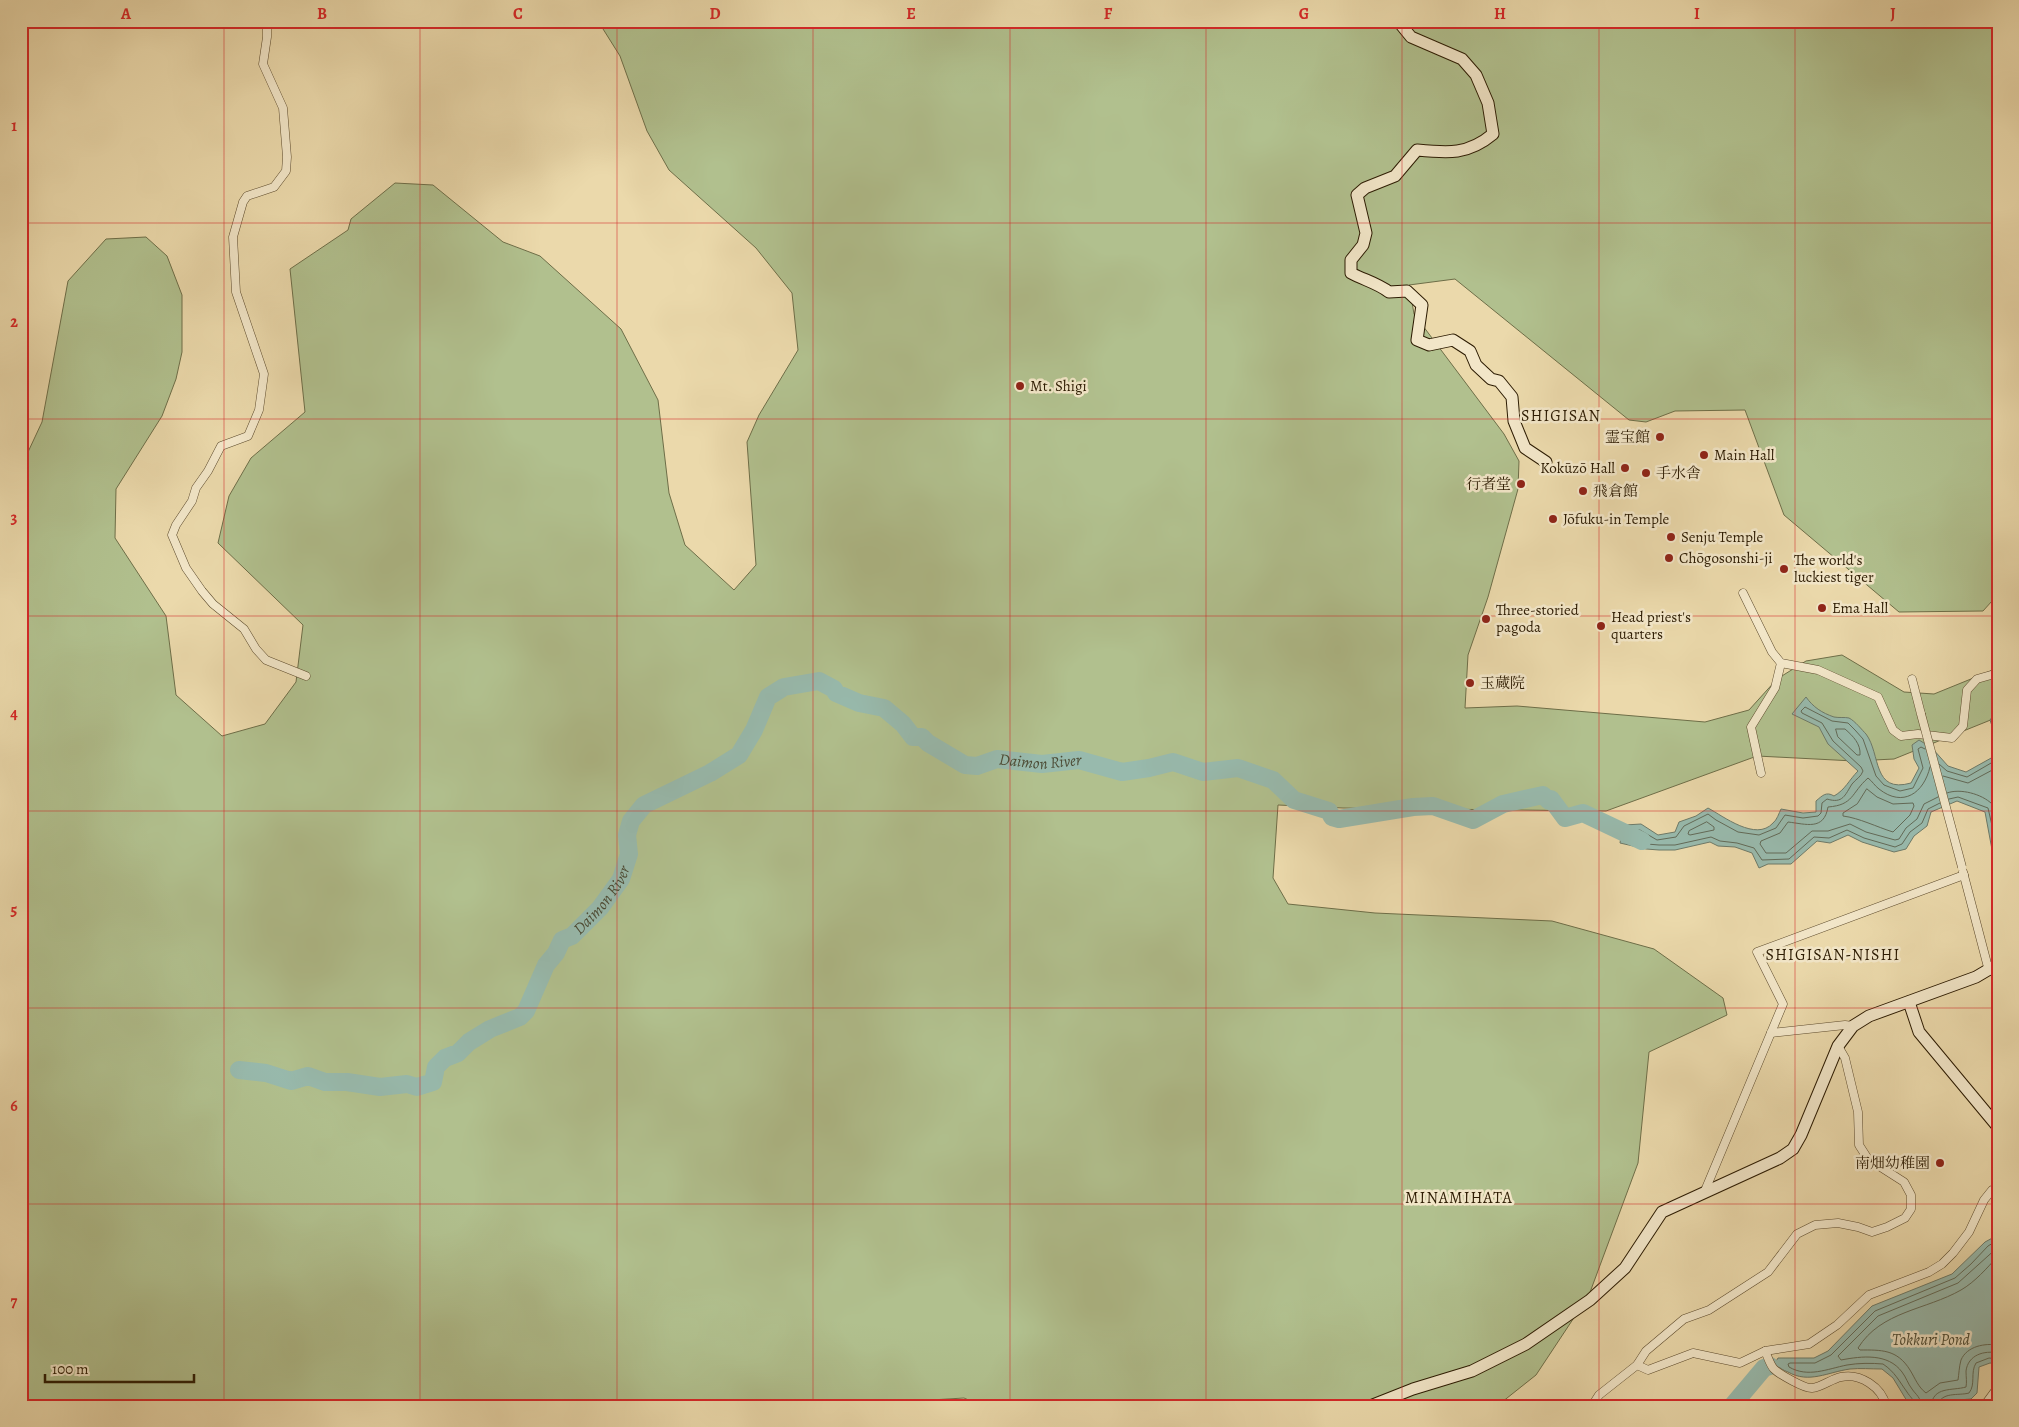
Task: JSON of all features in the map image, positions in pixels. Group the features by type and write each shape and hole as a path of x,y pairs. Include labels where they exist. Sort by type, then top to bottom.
{"main road":[{"path":"1398,21 1411,37 1462,58 1476,75 1488,103 1493,134 1481,144 1469,149 1446,153 1417,150 1395,176 1365,188 1357,195 1366,233 1363,245 1351,260 1351,272 1360,278 1378,283 1389,292 1407,291 1422,305 1417,340 1429,344 1453,340 1470,351 1476,365 1491,379 1499,381 1512,397 1514,421 1524,448 1546,462"},
{"path":"1370,1406 1413,1389 1472,1371 1526,1344 1590,1300 1625,1268 1662,1212 1780,1158 1793,1149 1801,1135 1838,1046 1853,1026 1869,1016 1993,968"},
{"path":"1909,1002 1919,1032 1998,1127"}],"street":[{"path":"267,21 268,37 263,64 283,108 286,171 274,187 247,196 243,202 233,237 236,292 264,374 258,410 248,436 221,446 208,472 196,488 192,501 176,525 172,535 186,568 202,590 213,604 244,629 256,649 266,660 306,676"},
{"path":"1743,593 1772,652 1781,663 1818,670 1878,697 1893,730 1901,736 1918,734 1952,738 1964,726 1967,690 1977,679 1998,673"},
{"path":"1761,773 1751,727 1774,688 1781,663"},
{"path":"1912,679 1963,871 1993,968"},
{"path":"1704,1194 1783,1004 1757,952 1963,871"},
{"path":"1771,1032 1845,1025 1853,1026"},
{"path":"1592,1406 1599,1395 1637,1365 1646,1351 1684,1319 1709,1310 1768,1272 1796,1234 1814,1225 1838,1223 1872,1232 1905,1218 1911,1209 1911,1195 1904,1182 1868,1159 1860,1145 1858,1112 1844,1058 1838,1046"},
{"path":"1637,1365 1648,1370 1693,1353 1740,1363 1765,1351 1809,1344 1837,1325 1869,1295 1929,1272 1942,1264 1953,1254 1969,1232 1984,1200 1992,1190 1998,1187"},
{"path":"1765,1351 1773,1368 1800,1385 1811,1388 1843,1376 1863,1380 1875,1386 1885,1400 1886,1406"},
{"path":"1984,1406 1998,1388"}],"green space":[{"path":"598,21 1998,21 1998,590 1992,601 1983,611 1899,612 1784,515 1745,410 1675,411 1646,422 1629,420 1455,279 1409,285 1414,314 1504,434 1519,461 1518,489 1488,597 1468,655 1465,708 1517,706 1705,722 1749,710 1777,679 1806,661 1842,655 1904,692 1934,694 1998,668 1998,717 1894,759 1854,761 1757,756 1606,811 1343,808 1278,805 1273,878 1288,904 1375,913 1552,921 1654,949 1723,998 1727,1015 1649,1052 1638,1163 1589,1295 1536,1375 1497,1406 982,1406 964,1398 931,1400 924,1406 21,1406 21,467 42,422 68,281 106,239 146,237 167,256 182,295 182,352 176,379 162,416 116,489 115,538 166,616 176,695 222,736 265,724 296,682 303,625 218,543 229,496 251,458 305,412 290,269 348,230 351,219 395,183 433,185 503,242 540,256 621,329 658,400 669,493 685,545 734,590 756,565 747,442 759,415 798,350 792,293 756,248 669,170 647,131 620,56"}],"water":[{"path":"1806,697 1822,712 1834,717 1849,718 1854,721 1871,742 1884,778 1890,783 1898,785 1911,783 1919,768 1914,759 1912,745 1919,740 1932,748 1948,766 1966,772 1993,757 1998,744 1998,857 1993,855 1985,812 1957,801 1931,812 1927,826 1914,836 1906,849 1894,852 1862,842 1848,835 1830,843 1817,841 1791,864 1768,864 1759,868 1752,853 1735,847 1718,846 1710,842 1675,850 1646,849 1620,843 1622,830 1625,825 1641,824 1658,835 1675,832 1679,822 1696,816 1708,808 1740,826 1758,830 1766,828 1773,823 1781,809 1803,813 1816,812 1816,801 1824,795 1834,796 1838,794 1858,771 1828,744 1819,727 1792,714"},
{"path":"1998,709 1998,744 1990,720"},
{"name":"Tokkuri Pond","path":"1998,1235 1998,1364 1990,1363 1979,1367 1977,1393 1971,1399 1945,1401 1941,1406 1910,1406 1893,1378 1882,1369 1850,1369 1819,1376 1803,1377 1780,1368 1775,1363 1778,1358 1814,1358 1828,1351 1872,1306 1952,1274 1985,1242"}],"waterway":[{"name":"Daimon River","path":"239,1070 266,1073 291,1081 308,1076 325,1082 347,1082 380,1087 407,1084 417,1087 433,1082 436,1067 445,1058 458,1053 469,1042 490,1029 520,1017 526,1011 546,965 556,953 562,940 572,936 600,908 621,879 629,854 627,835 631,821 644,805 710,773 739,755 754,730 768,697 784,687 819,681 834,689 836,693 859,703 884,708 903,724 913,737 922,737 928,743 965,765 977,766 997,759 1042,764 1079,760 1122,772 1173,762 1203,772 1238,768 1273,780 1294,800 1329,811 1332,817 1339,819 1413,807 1433,806 1473,820 1503,804 1543,795 1549,801 1551,799 1565,818 1583,813 1642,841"},
{"path":"1732,1406 1764,1368 1770,1366"}],"place":[{"name":"Mt. Shigi","path":"1020,386"},
{"name":"霊宝館","path":"1660,437"},
{"name":"Main Hall","path":"1704,455"},
{"name":"Kokūzō Hall","path":"1625,468"},
{"name":"手水舎","path":"1646,473"},
{"name":"行者堂","path":"1521,484"},
{"name":"飛倉館","path":"1583,491"},
{"name":"Jōfuku-in Temple","path":"1553,519"},
{"name":"Senju Temple","path":"1671,537"},
{"name":"Chōgosonshi-ji","path":"1669,558"},
{"name":"The world's luckiest tiger","path":"1784,569"},
{"name":"Ema Hall","path":"1822,608"},
{"name":"Three-storied pagoda","path":"1486,619"},
{"name":"Head priest's quarters","path":"1601,626"},
{"name":"玉蔵院","path":"1470,683"},
{"name":"南畑幼稚園","path":"1940,1163"}],"district":[{"name":"SHIGISAN","path":"1561,416"},
{"name":"SHIGISAN-NISHI","path":"1833,955"},
{"name":"MINAMIHATA","path":"1459,1198"}]}
